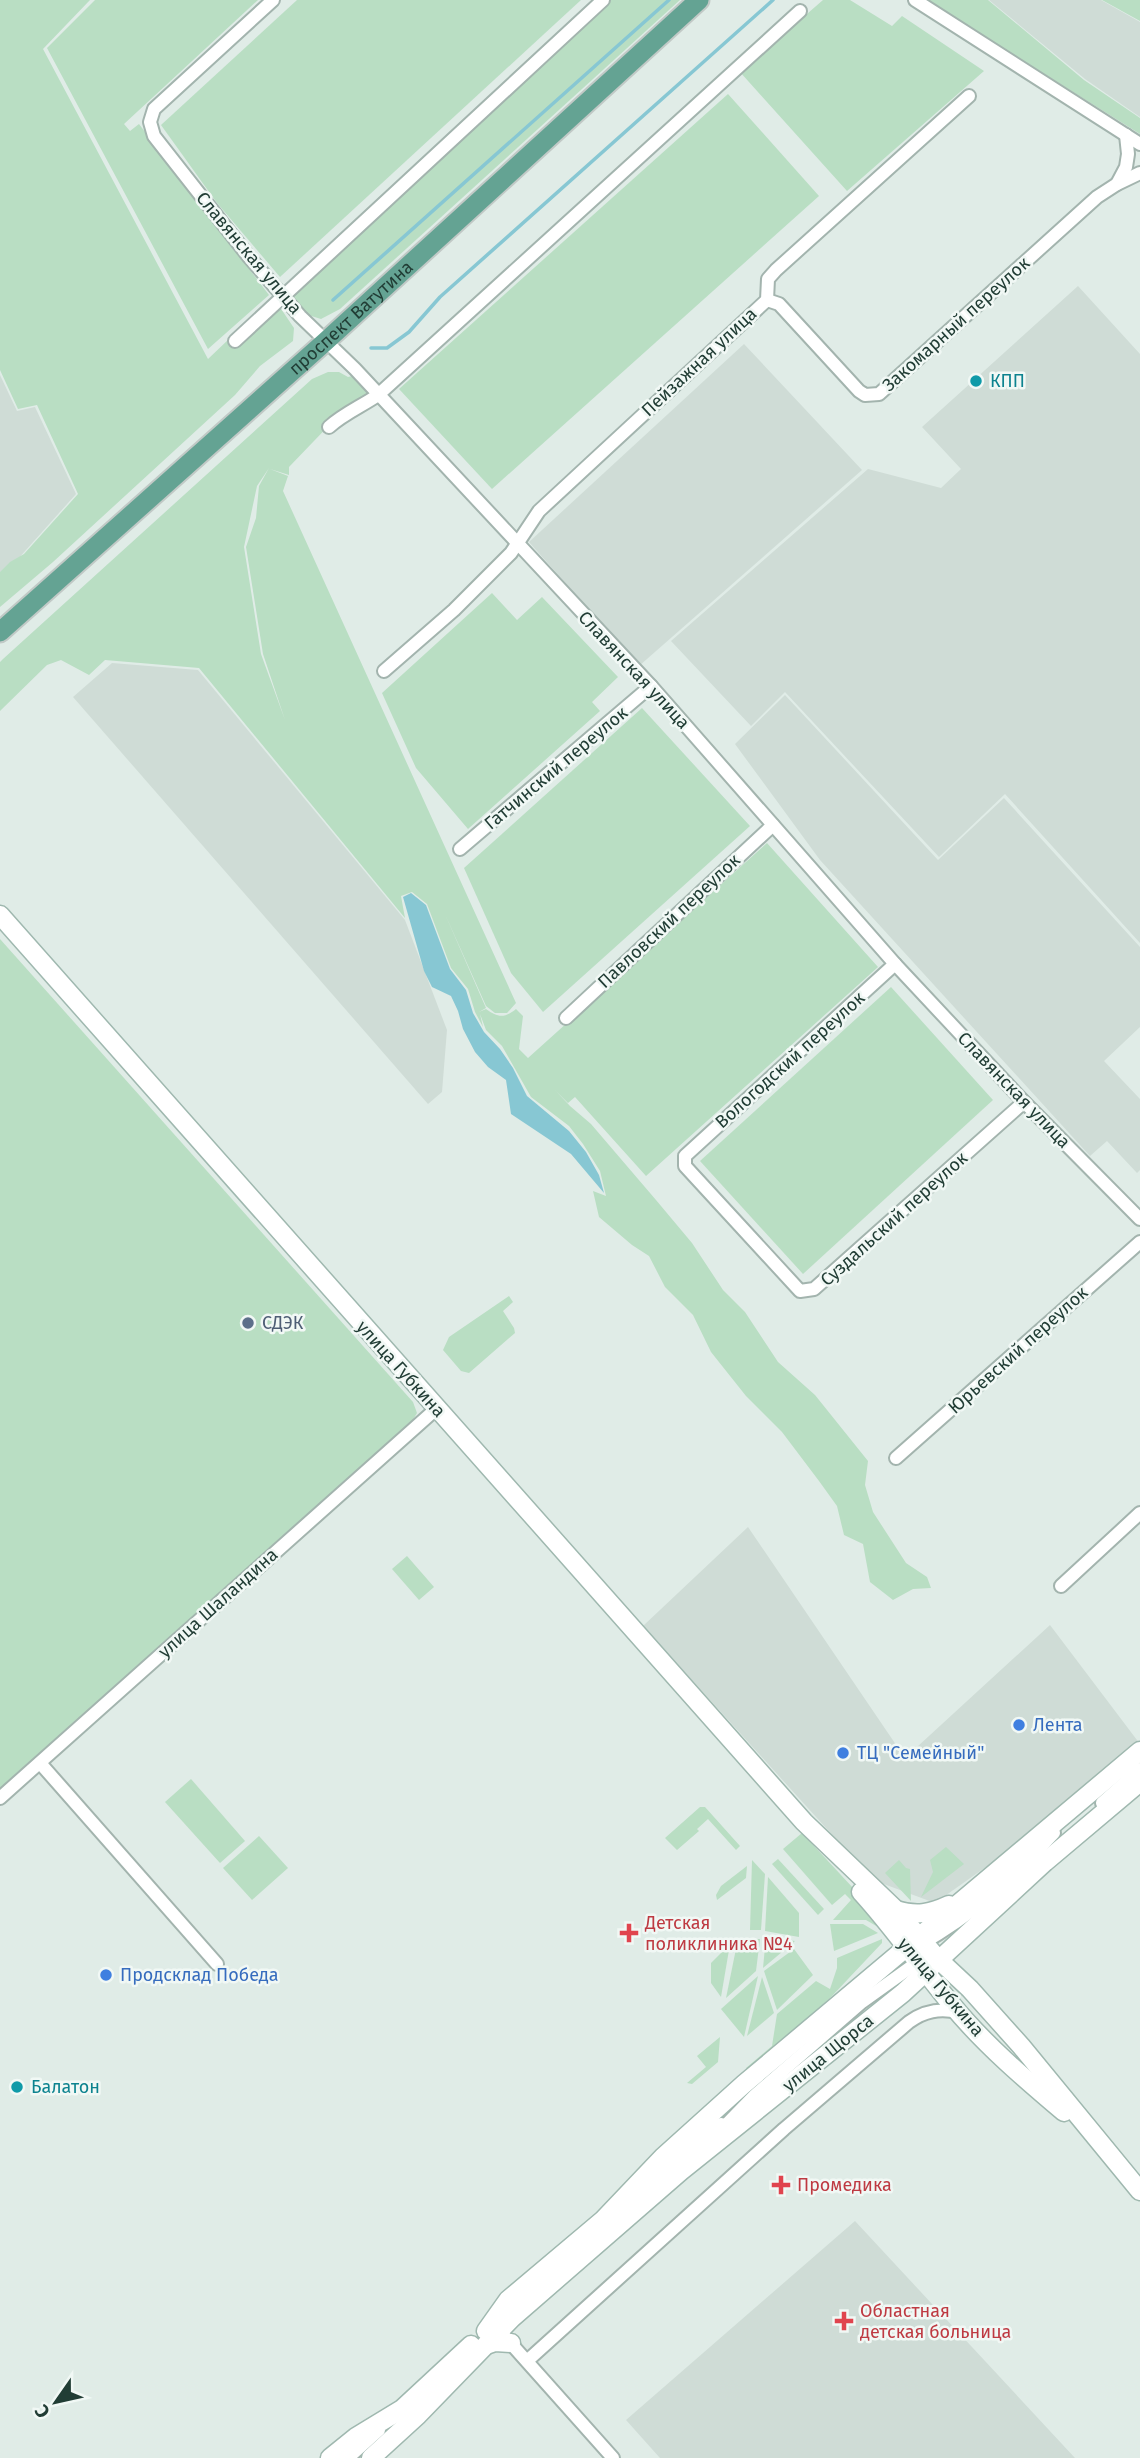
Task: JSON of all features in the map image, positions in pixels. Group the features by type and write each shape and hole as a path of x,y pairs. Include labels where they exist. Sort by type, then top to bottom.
{"main road":[{"name":"проспект Ватутина","path":"0,632 326,341 699,0"},
{"name":"улица Губкина","path":"0,915 804,1822 896,1910 944,1995 959,2013 1016,2072 1094,2137"},
{"name":"улица Щорса","path":"402,2409 497,2332 681,2171 889,2004 922,1953 971,1894 996,1870 1140,1751"},
{"name":"улица Щорса","path":"497,2332 508,2300 603,2220 687,2134 852,1992 883,1966 966,1936 1045,1862 1140,1782"},
{"name":"улица Губкина","path":"804,1822 821,1850 887,1920 922,1953 970,1989 1021,2046 1140,2191"},
{"path":"896,1910 912,1915 926,1914 971,1894"},
{"path":"966,1936 958,1959 970,1989"},
{"path":"889,2004 910,1994 944,1995"},
{"path":"371,2458 418,2414 497,2332"},
{"path":"330,2458 356,2437 402,2409"}],"street":[{"name":"Славянская улица","path":"274,0 154,109 150,122 154,136 249,257 284,297 651,687 895,964 1024,1102 1140,1219"},
{"path":"235,341 603,0"},
{"path":"915,0 1140,144"},
{"path":"329,428 340,417 378,395 800,11"},
{"name":"Пейзажная улица","path":"384,671 454,610 517,545 530,521 539,511 768,300 768,278 776,270 969,96"},
{"path":"1117,184 1126,167 1126,135"},
{"name":"Закомарный переулок","path":"768,300 779,304 859,391 865,395 879,394 1097,197 1140,173"},
{"name":"Гатчинский переулок","path":"460,849 651,687"},
{"name":"Павловский переулок","path":"566,1017 773,825"},
{"name":"Вологодский переулок","path":"685,1156 895,964"},
{"name":"Суздальский переулок","path":"685,1156 685,1166 800,1290 814,1289 1024,1102"},
{"name":"Юрьевский переулок","path":"897,1458 1140,1242"},
{"name":"улица Шаландина","path":"0,1798 436,1409"},
{"path":"1061,1586 1140,1513"},
{"path":"40,1763 218,1964"},
{"path":"681,2171 755,2095 922,1953 980,1917 1140,1768"},
{"name":"улица Щорса","path":"603,2220 660,2178 755,2095 852,1992"},
{"name":"улица Щорса","path":"527,2361 785,2129 909,2022 918,2015 935,2010 959,2013"},
{"path":"497,2332 527,2361 610,2455"},
{"name":"улица Щорса","path":"348,2458 402,2409"}],"shaded area":[{"path":"989,0 1101,0 1140,22 1140,117 1085,79"},
{"path":"1078,286 1140,354 1140,943 1005,794 939,857 785,692 751,726 671,641 868,469 941,488 961,469 922,427"},
{"path":"744,344 862,470 639,666 529,542"},
{"path":"0,375 17,411 35,407 76,494 0,579"},
{"path":"112,663 198,670 405,920 447,1030 442,1092 428,1104 73,697"},
{"path":"785,695 938,860 1004,798 1140,947 1140,1027 1104,1061 1140,1099 1140,1170 1137,1173 1107,1141 1090,1156 820,860 735,744"},
{"path":"748,1527 905,1758 1050,1625 1140,1744 1007,1852 935,1903 881,1883 865,1871 643,1626"},
{"name":"Областная детская больница","path":"855,2221 1075,2458 660,2458 626,2420"}],"green space":[{"path":"0,0 90,0 43,49 208,359 273,297 294,328 293,341 260,366 235,395 0,607 0,572 24,554 78,494 37,405 18,409 0,370"},
{"path":"95,0 258,0 124,124 130,131 139,124 269,295 208,349 47,48"},
{"path":"297,0 581,0 280,277 217,203 161,125"},
{"path":"594,0 680,0 340,309 321,319 308,315 285,286"},
{"path":"823,0 850,0 892,26 902,16 984,71 847,191 740,72"},
{"path":"926,0 988,0 1084,80 1140,118 1140,134"},
{"path":"1102,0 1140,0 1140,21"},
{"path":"728,94 819,196 492,489 399,389"},
{"path":"328,372 339,372 348,377 352,376 370,396 338,416 289,467 289,475 270,469 288,476 283,491 516,1003 507,1013 495,1013 486,1006 445,914 486,1008 479,1012 486,1009 501,1016 516,1009 523,1016 519,1049 528,1058 767,843 878,967 646,1176 575,1097 568,1103 555,1090 570,1106 591,1124 656,1200 692,1243 723,1290 745,1312 778,1362 815,1395 868,1461 865,1485 873,1512 906,1563 927,1577 931,1588 913,1589 893,1600 870,1582 863,1544 844,1535 837,1506 819,1481 782,1432 746,1396 711,1352 693,1315 665,1287 649,1256 599,1217 593,1191 606,1196 600,1171 569,1126 531,1097 502,1046 486,1030 480,1014 483,1027 468,989 451,968 427,904 412,892 401,896 405,918 199,668 105,660 89,675 61,660 47,665 0,711 0,662 312,379","holes":["269,468 259,486 256,518 246,547 263,654 285,720 261,654 244,547 257,486"]},
{"path":"492,593 517,620 542,597 618,677 592,702 600,711 468,829 416,768 382,693"},
{"path":"642,708 750,826 543,1012 511,973 464,868"},
{"path":"0,939 413,1402 417,1413 411,1423 0,1789"},
{"path":"891,987 993,1100 803,1274 700,1161"},
{"path":"509,1296 513,1302 503,1311 515,1333 469,1373 461,1371 443,1350 449,1337"},
{"path":"407,1556 434,1587 419,1600 392,1569"},
{"path":"191,1779 245,1841 220,1863 165,1802"},
{"path":"700,1807 705,1807 740,1846 736,1850 708,1819 697,1829 699,1831 677,1850 665,1838"},
{"path":"802,1833 879,1916 885,1931 866,1920 833,1920 851,1900 845,1894 832,1905 783,1849"},
{"path":"259,1836 288,1868 252,1900 223,1868"},
{"path":"946,1847 964,1864 921,1897 933,1872 930,1860"},
{"path":"778,1859 824,1909 818,1915 772,1864"},
{"path":"752,1860 765,1874 761,1930 750,1930"},
{"path":"899,1860 910,1869 911,1901 885,1873"},
{"path":"747,1866 746,1878 717,1900 716,1895 721,1886"},
{"path":"768,1877 799,1913 799,1937 765,1931"},
{"path":"830,1924 863,1924 878,1933 834,1951"},
{"path":"766,1936 795,1941 763,1968"},
{"path":"738,1939 760,1939 756,1971 726,1998"},
{"path":"882,1939 882,1943 832,1996 749,2072 746,2068 772,2046 777,2014 816,1981 830,1989 837,1968 837,1958"},
{"path":"730,1944 721,1997 711,1983 711,1963"},
{"path":"794,1949 813,1975 777,2010 764,1971"},
{"path":"758,1976 744,2037 721,2009"},
{"path":"762,1977 774,2013 747,2036"},
{"path":"720,2037 718,2062 692,2084 687,2083 706,2067 697,2056"}],"water":[{"path":"411,893 426,905 450,969 466,990 473,1013 484,1032 513,1068 527,1096 569,1131 586,1152 599,1175 604,1193 571,1154 511,1114 506,1080 488,1067 475,1052 451,996 432,987 424,971 403,897"}],"waterway":[{"path":"333,300 669,0"},
{"path":"371,348 387,348 409,332 440,297 773,0"}],"place":[{"name":"КПП","path":"976,381"},
{"name":"СДЭК","path":"248,1323"},
{"name":"Лента","path":"1019,1725"},
{"name":"ТЦ \"Семейный\"","path":"843,1753"},
{"name":"Детская поликлиника №4","path":"629,1933"},
{"name":"Продсклад Победа","path":"106,1975"},
{"name":"Балатон","path":"17,2087"},
{"name":"Промедика","path":"781,2185"},
{"name":"Областная детская больница","path":"844,2321"}]}
